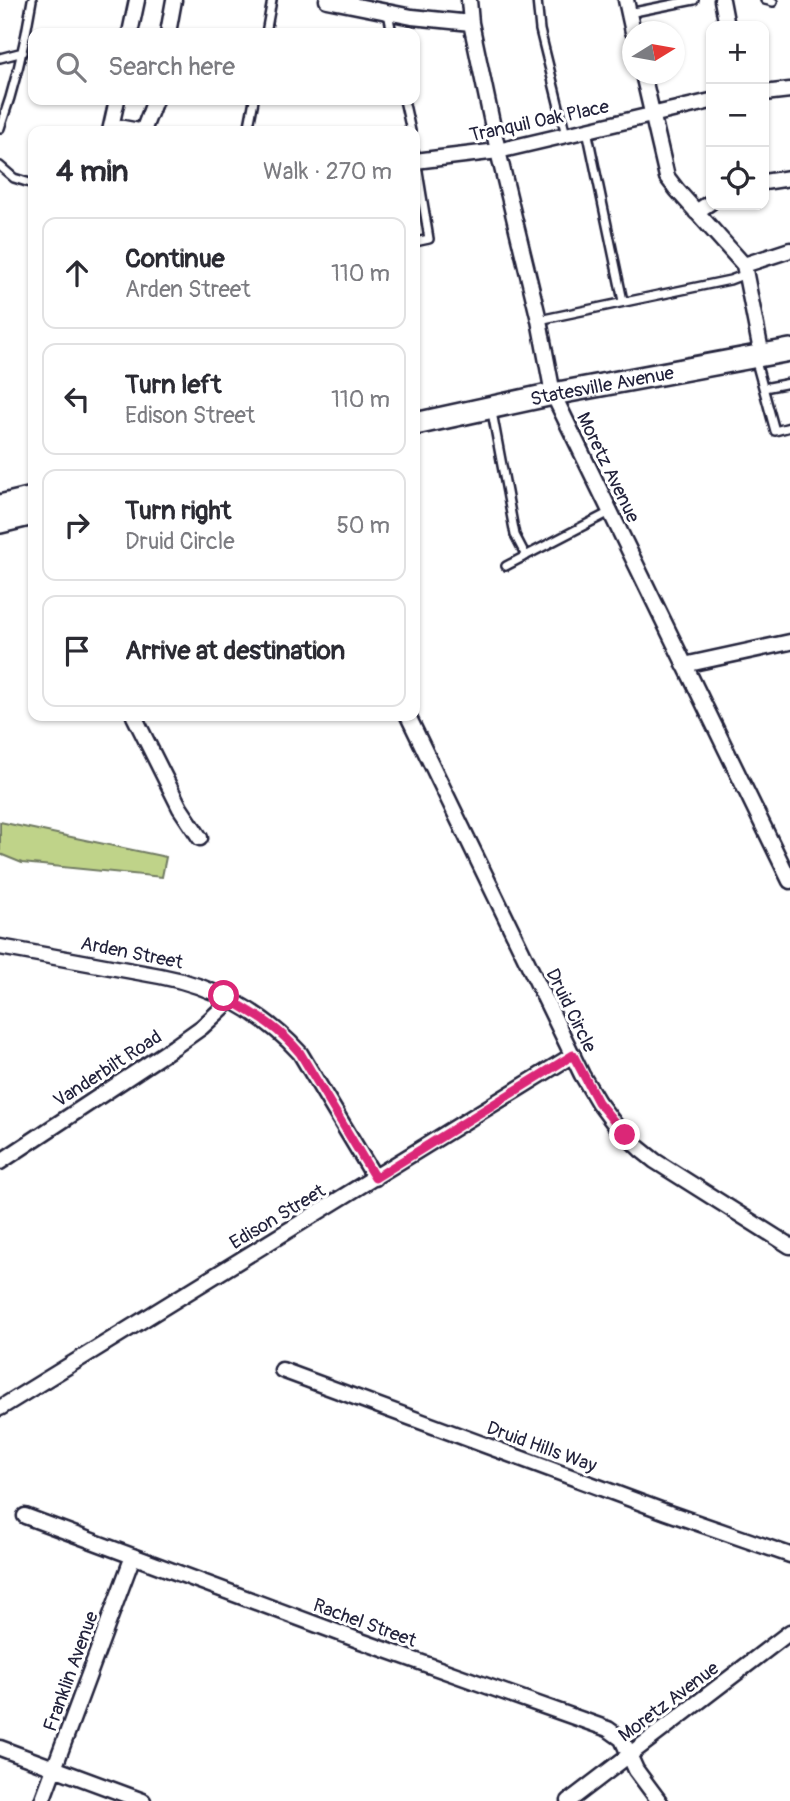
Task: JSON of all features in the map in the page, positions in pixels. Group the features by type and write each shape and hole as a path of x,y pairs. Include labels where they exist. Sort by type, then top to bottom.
{"main road":[{"name":"Statesville Avenue","path":"420,423 553,394 790,350"},
{"path":"0,506 28,499"},
{"path":"0,522 28,515"}],"street":[{"path":"131,28 137,0"},
{"path":"169,28 174,0"},
{"path":"327,0 412,16 471,23"},
{"name":"Moretz Avenue","path":"469,0 471,23 498,150 539,320 553,394 790,881"},
{"path":"722,0 726,21"},
{"path":"645,84 667,177 745,269 758,357"},
{"path":"769,92 790,90"},
{"name":"Tranquil Oak Place","path":"420,158 498,150 706,102"},
{"path":"112,126 116,105"},
{"path":"143,126 153,105"},
{"path":"769,181 790,178"},
{"path":"696,212 706,205"},
{"path":"745,269 790,250"},
{"path":"684,665 790,642"},
{"path":"136,721 180,808 200,838"},
{"name":"Druid Circle","path":"410,721 598,1102 618,1129 654,1161 790,1246"},
{"name":"Arden Street","path":"0,947 168,977 196,985 230,1000 266,1021 285,1035 300,1053 375,1178"},
{"name":"Vanderbilt Road","path":"0,1162 174,1047 202,1027 230,1000"},
{"name":"Edison Street","path":"0,1408 573,1055"},
{"name":"Druid Hills Way","path":"282,1370 790,1556"},
{"name":"Rachel Street","path":"26,1517 608,1729 622,1739 636,1770 659,1801"},
{"name":"Franklin Avenue","path":"42,1801 133,1556"},
{"name":"Moretz Avenue","path":"569,1801 790,1632"},
{"path":"0,1748 143,1801"}],"lane":[{"path":"0,128 11,99 23,52 32,0"},
{"path":"267,28 272,0"},
{"path":"537,0 540,30 566,135"},
{"path":"627,6 694,0"},
{"path":"387,12 390,28"},
{"path":"0,58 23,52"},
{"path":"249,126 253,105"},
{"path":"405,105 410,126"},
{"path":"587,130 623,301"},
{"path":"0,166 15,178 28,182"},
{"path":"420,187 429,239 420,242"},
{"path":"539,320 730,279 745,269"},
{"path":"758,357 775,431 790,427"},
{"path":"764,388 790,383"},
{"path":"491,407 515,535 526,556"},
{"path":"506,566 610,512"}],"green space":[{"path":"0,822 166,857 162,877 22,863 0,854"}],"route":[{"path":"224,996 285,1035 300,1053 375,1178 573,1055 598,1102 625,1135"}]}
